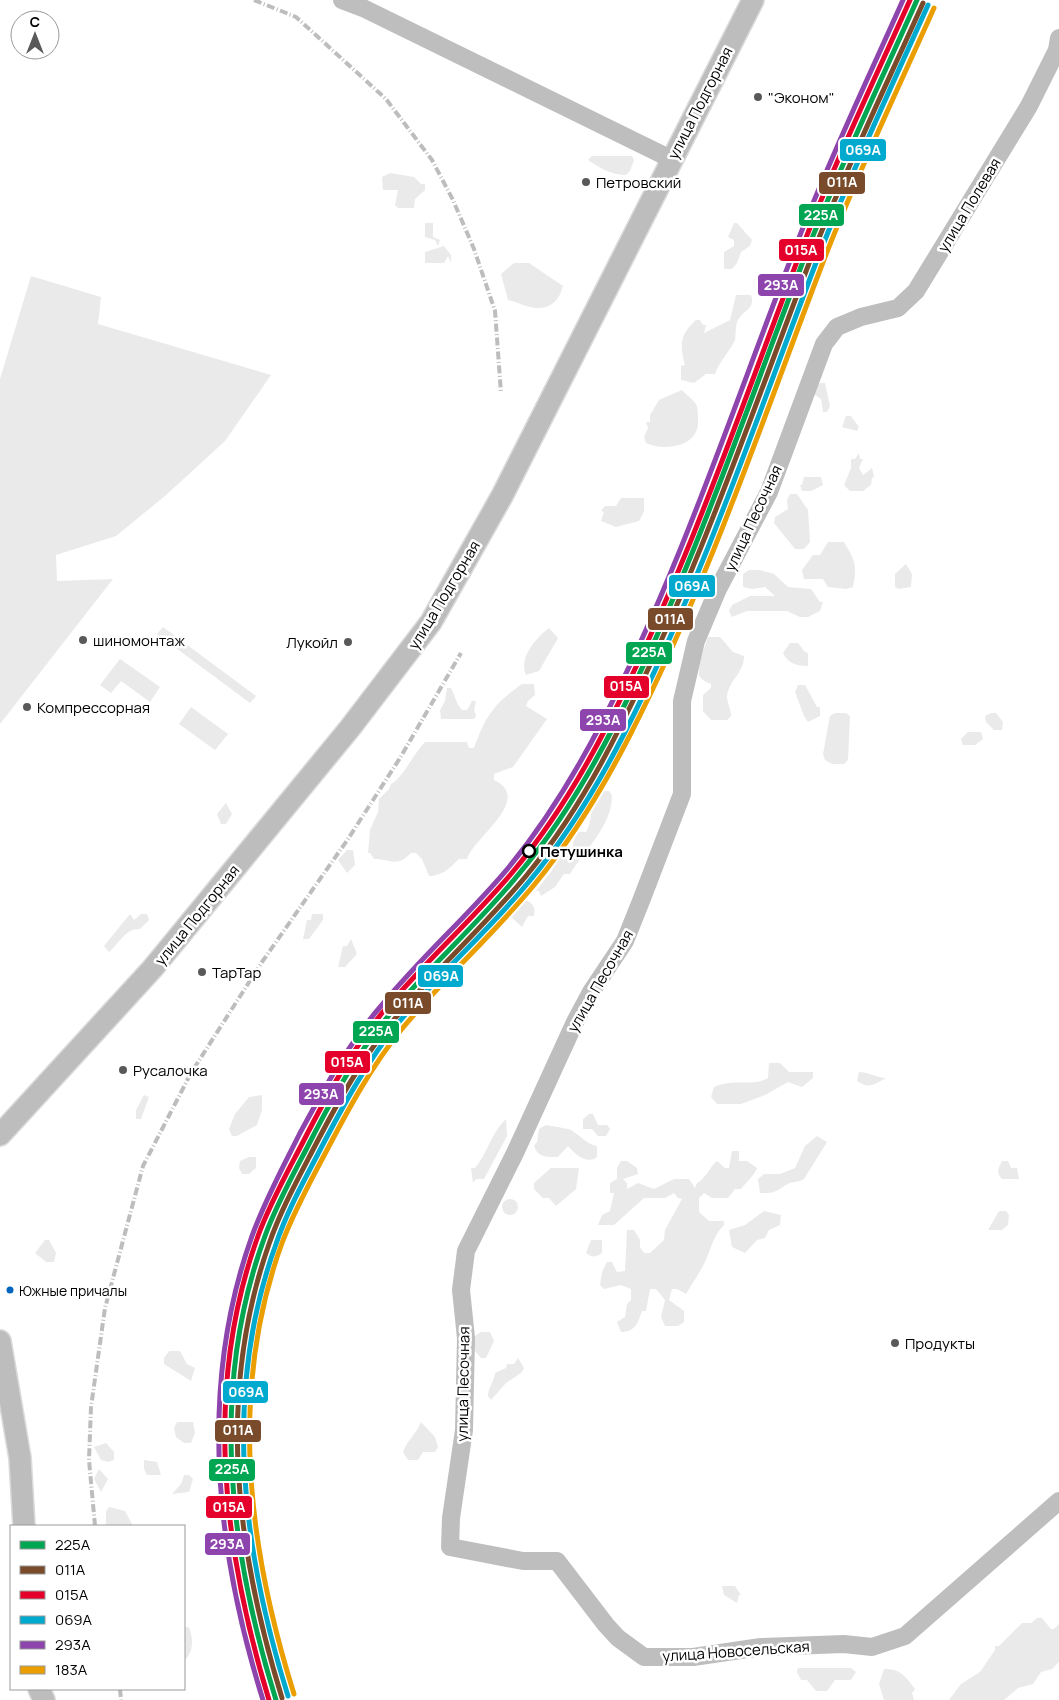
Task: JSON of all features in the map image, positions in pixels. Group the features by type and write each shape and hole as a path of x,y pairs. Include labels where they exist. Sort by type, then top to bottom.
{"main road":[{"name":"улица Подгорная","path":"0,1135 153,968 350,728 431,622 502,496 752,0"},
{"path":"0,1341 20,1458 24,1525"}],"street":[{"path":"342,0 363,8 671,159"},
{"name":"улица Полевая","path":"837,327 861,317 898,308 916,292 1030,106 1057,50 1059,38"},
{"name":"улица Песочная","path":"523,1561 450,1547 451,1518 464,1430 466,1338 461,1290 466,1251 515,1153 575,1022 591,992 625,941 641,902 682,794 682,701 696,641 718,589 769,492 824,344 837,327"},
{"name":"улица Новосельская","path":"523,1561 557,1561 606,1625 618,1638 644,1657 693,1657 761,1647 844,1644 872,1647 904,1636 1059,1501"}],"shaded area":[{"path":"592,156 632,156 634,160 630,171 626,175 621,175 597,166 588,160"},
{"path":"390,173 414,177 421,184 425,184 425,190 415,199 414,208 398,208 395,205 398,190 383,190 382,177"},
{"path":"425,223 433,223 433,237 440,240 438,246 435,240 425,237"},
{"path":"734,223 737,223 752,240 750,246 741,252 737,263 732,269 724,269 724,252 734,246 734,240 728,237"},
{"path":"444,246 451,255 451,263 448,256 444,263 425,263 425,252"},
{"path":"514,263 529,263 563,286 558,298 544,308 531,307 508,300 501,274"},
{"path":"31,276 101,297 98,324 271,375 225,441 165,496 116,536 56,555 57,581 113,579 0,724 0,379"},
{"path":"736,295 751,295 752,303 738,320 735,340 715,374 706,374 694,383 681,380 681,366 685,365 682,341 686,331 696,320 700,320 703,325 706,325 704,333 730,320"},
{"path":"820,383 825,383 830,406 827,412 823,412 821,399 815,395 815,389"},
{"path":"682,390 695,402 697,407 698,420 694,436 680,445 672,447 654,446 646,443 644,437 648,428 646,422 650,422 650,415 659,400"},
{"path":"846,416 851,416 859,427 857,431 842,427"},
{"path":"859,453 860,459 863,459 859,468 863,475 872,468 874,477 872,478 871,485 863,491 850,491 844,485 851,468 851,459 855,459"},
{"path":"804,477 821,477 823,485 811,491 802,491 800,485 802,485"},
{"path":"790,494 797,494 808,510 810,542 804,549 795,549 774,523 775,517 788,509 787,500"},
{"path":"621,498 644,498 644,511 639,521 616,527 601,521 604,512 601,511 605,506 616,506"},
{"path":"828,542 844,542 853,558 855,568 853,587 846,589 828,587 823,579 804,579 802,570 813,555 820,555"},
{"path":"906,564 912,574 911,587 899,589 895,587 895,574"},
{"path":"749,570 760,570 774,574 788,587 811,589 820,602 823,602 820,611 808,617 800,617 787,611 747,611 732,617 729,611 732,605 750,596 775,596 765,587 752,589 743,587 743,574"},
{"path":"163,627 256,696 250,703 157,634"},
{"path":"549,628 558,638 539,671 526,675 524,662 526,655 539,637"},
{"path":"708,637 720,637 733,652 744,656 742,667 728,690 727,699 731,716 727,720 711,720 703,711 703,695 711,688 711,684 700,677 699,669"},
{"path":"790,643 798,643 808,653 808,666 793,663 787,659 783,653"},
{"path":"120,659 160,687 150,702 121,681 111,693 100,685"},
{"path":"522,684 534,684 535,695 528,701 526,706 547,719 513,767 494,774 494,780 505,788 508,797 505,808 467,859 459,859 442,873 429,876 422,859 416,853 411,853 402,860 393,862 374,859 368,853 370,830 378,812 379,799 389,789 391,784 400,777 425,742 467,742 469,748 474,748 492,711 504,698"},
{"path":"798,685 805,685 817,707 820,707 820,716 808,722 795,692"},
{"path":"447,688 451,688 462,710 467,710 472,701 476,701 474,710 476,716 474,719 441,719 440,710 445,701"},
{"path":"191,707 228,734 215,750 179,724"},
{"path":"835,713 846,713 850,716 848,760 844,764 832,764 825,760 823,754 830,716"},
{"path":"996,713 1003,722 1002,730 994,730 986,722 985,716"},
{"path":"968,732 981,732 983,739 975,745 963,745 961,739"},
{"path":"603,791 609,791 612,795 608,817 603,827 570,874 564,874 555,887 541,896 539,891 536,891 551,872 559,855 572,849 576,832 586,832 595,800"},
{"path":"226,803 232,814 226,824 221,824 217,814"},
{"path":"347,850 353,850 355,865 347,873 338,860"},
{"path":"522,899 531,903 534,907 534,916 528,916 522,927 510,916 514,905"},
{"path":"130,914 134,920 141,914 147,914 149,920 140,929 126,934 109,952 104,946"},
{"path":"312,914 323,914 323,920 309,939 303,939 307,920 311,920"},
{"path":"351,939 357,954 345,967 338,967 343,946 347,946"},
{"path":"769,1063 780,1063 789,1072 813,1072 813,1078 802,1087 788,1082 765,1095 741,1104 717,1104 711,1097 714,1087 721,1084 756,1082 768,1078"},
{"path":"859,1072 886,1078 875,1084 865,1085 857,1081"},
{"path":"144,1095 149,1097 141,1119 136,1119 136,1110"},
{"path":"262,1095 262,1110 257,1125 237,1136 232,1136 229,1129 235,1114 249,1097"},
{"path":"589,1114 593,1114 598,1125 607,1125 610,1129 606,1136 598,1136 592,1129 583,1129 583,1119"},
{"path":"506,1119 507,1136 484,1179 476,1179 473,1183 471,1168 475,1168 497,1130"},
{"path":"546,1125 569,1129 589,1143 597,1146 597,1157 589,1160 585,1159 568,1146 558,1157 540,1155 534,1146 537,1142 539,1129"},
{"path":"817,1136 827,1142 804,1179 790,1183 773,1192 760,1193 758,1179 764,1174 780,1174 795,1168 805,1146"},
{"path":"732,1151 739,1151 739,1161 747,1161 757,1168 741,1189 735,1189 728,1198 712,1198 704,1193 699,1198 699,1212 709,1221 724,1221 724,1225 717,1234 704,1264 686,1294 677,1289 672,1289 669,1300 684,1311 684,1322 678,1326 665,1326 661,1317 665,1300 656,1289 650,1289 646,1311 642,1311 633,1329 621,1332 617,1322 625,1317 627,1304 631,1300 631,1289 621,1285 604,1289 600,1285 602,1272 607,1262 612,1262 617,1272 625,1271 627,1230 634,1230 640,1240 640,1247 644,1253 650,1253 664,1240 665,1230 682,1199 678,1198 674,1193 665,1198 644,1198 614,1225 598,1225 602,1215 610,1211 614,1193 610,1193 610,1183 617,1179 617,1168 621,1161 627,1161 637,1168 638,1174 623,1179 627,1183 627,1189 638,1183 654,1189 674,1179 689,1179 695,1188 697,1183 717,1161 725,1168 729,1168"},
{"path":"249,1157 256,1157 256,1168 249,1174 242,1174 239,1168 240,1161"},
{"path":"1002,1161 1008,1161 1011,1168 1017,1168 1019,1179 1002,1179 998,1170"},
{"path":"551,1168 579,1168 576,1189 556,1206 549,1198 543,1198 534,1189 534,1183"},
{"path":"510,1199 516,1201 518,1207 516,1213 510,1215 504,1213 502,1207 504,1201"},
{"path":"764,1211 781,1215 780,1225 769,1230 765,1238 757,1240 745,1253 732,1247 729,1230 745,1225"},
{"path":"999,1211 1006,1211 1009,1215 1008,1225 1002,1230 988,1230"},
{"path":"45,1240 49,1240 56,1253 54,1262 46,1262 35,1253"},
{"path":"591,1240 602,1240 602,1253 590,1256 586,1253"},
{"path":"481,1332 490,1332 494,1341 486,1358 481,1358 473,1349 475,1336"},
{"path":"169,1351 180,1351 187,1364 195,1368 191,1381 164,1364 164,1358"},
{"path":"518,1358 524,1368 521,1373 506,1383 491,1400 488,1393 495,1373 506,1368 507,1364 514,1364"},
{"path":"177,1422 193,1422 195,1433 191,1443 184,1443 176,1437 174,1428"},
{"path":"421,1422 435,1437 438,1447 435,1452 423,1452 418,1460 408,1460 403,1452"},
{"path":"106,1443 114,1452 114,1460 109,1462 101,1460 94,1447"},
{"path":"144,1460 157,1462 161,1475 147,1475 144,1469"},
{"path":"99,1469 108,1479 101,1492 94,1479"},
{"path":"184,1475 189,1475 193,1479 189,1492 172,1494 181,1484"},
{"path":"109,1507 125,1511 132,1525 106,1525 106,1511"},
{"path":"722,1586 735,1586 741,1595 739,1595 737,1603 724,1595"},
{"path":"1037,1618 1042,1618 1051,1629 1054,1629 1059,1624 1059,1662 1052,1669 1041,1672 1033,1684 1018,1688 1004,1700 949,1700 961,1684 980,1672 995,1650 995,1646 999,1646 1022,1623 1031,1623"},
{"path":"185,1627 189,1627 192,1648 186,1659"},
{"path":"798,1668 851,1668 856,1672 851,1680 835,1680 827,1691 816,1691 807,1680 801,1680 797,1672"},
{"path":"884,1669 894,1670 905,1677 915,1689 912,1693 914,1700 884,1700 879,1684"}],"railway":[{"path":"254,0 296,17 386,99 432,160 453,200 474,249 495,311 501,393"},
{"path":"266,1700 249,1643 235,1585 226,1527 221,1469 221,1410 227,1352 238,1294 255,1236 277,1184 311,1118 357,1042 395,992 523,852 570,786 599,734 668,587 701,506 800,243 906,0"},
{"path":"95,1525 89,1460 91,1407 105,1308 143,1166 191,1073 262,962 348,839 400,758 461,653"},
{"path":"120,1690 121,1700"}],"transit line":[{"name":"293А","path":"263,1700 247,1643 234,1585 225,1527 220,1468 219,1410 224,1351 235,1293 252,1236 268,1197 300,1133 337,1067 358,1036 412,970 509,867 559,798 601,724 657,606 682,546 809,212 903,0"},
{"name":"015А","path":"269,1700 253,1643 240,1585 231,1527 226,1468 225,1410 230,1351 241,1293 258,1236 273,1200 312,1125 359,1044 397,995 495,892 525,857 564,802 598,744 636,667 687,549 813,219 910,0"},
{"name":"225А","path":"276,1700 260,1643 247,1585 237,1527 232,1468 231,1410 236,1351 247,1293 265,1236 280,1200 319,1125 346,1076 367,1044 405,996 487,911 532,857 571,802 605,744 643,667 694,549 807,251 917,0"},
{"name":"011А","path":"282,1698 266,1642 253,1585 244,1529 238,1472 238,1415 242,1358 252,1301 269,1244 291,1192 325,1126 371,1050 408,1003 526,876 578,803 611,745 649,668 700,551 826,221 923,3"},
{"name":"069А","path":"288,1696 259,1584 250,1528 244,1471 244,1414 249,1357 259,1300 280,1232 296,1196 329,1133 376,1052 414,1004 512,902 541,867 580,812 614,754 653,676 679,617 728,497 832,223 928,5"},
{"name":"183А","path":"294,1694 278,1639 265,1583 250,1469 250,1412 255,1355 265,1299 282,1243 297,1207 352,1103 380,1058 417,1011 501,922 548,868 586,813 620,755 659,677 710,559 838,225 934,8"}],"place":[{"name":"\"Эконом\"","path":"758,97"},
{"name":"Петровский","path":"586,182"},
{"name":"шиномонтаж","path":"83,640"},
{"name":"Лукойл","path":"348,642"},
{"name":"Компрессорная","path":"27,707"},
{"name":"Петушинка","path":"529,851"},
{"name":"ТарТар","path":"202,972"},
{"name":"Русалочка","path":"123,1070"},
{"name":"Южные причалы","path":"10,1290"},
{"name":"Продукты","path":"895,1343"}]}
